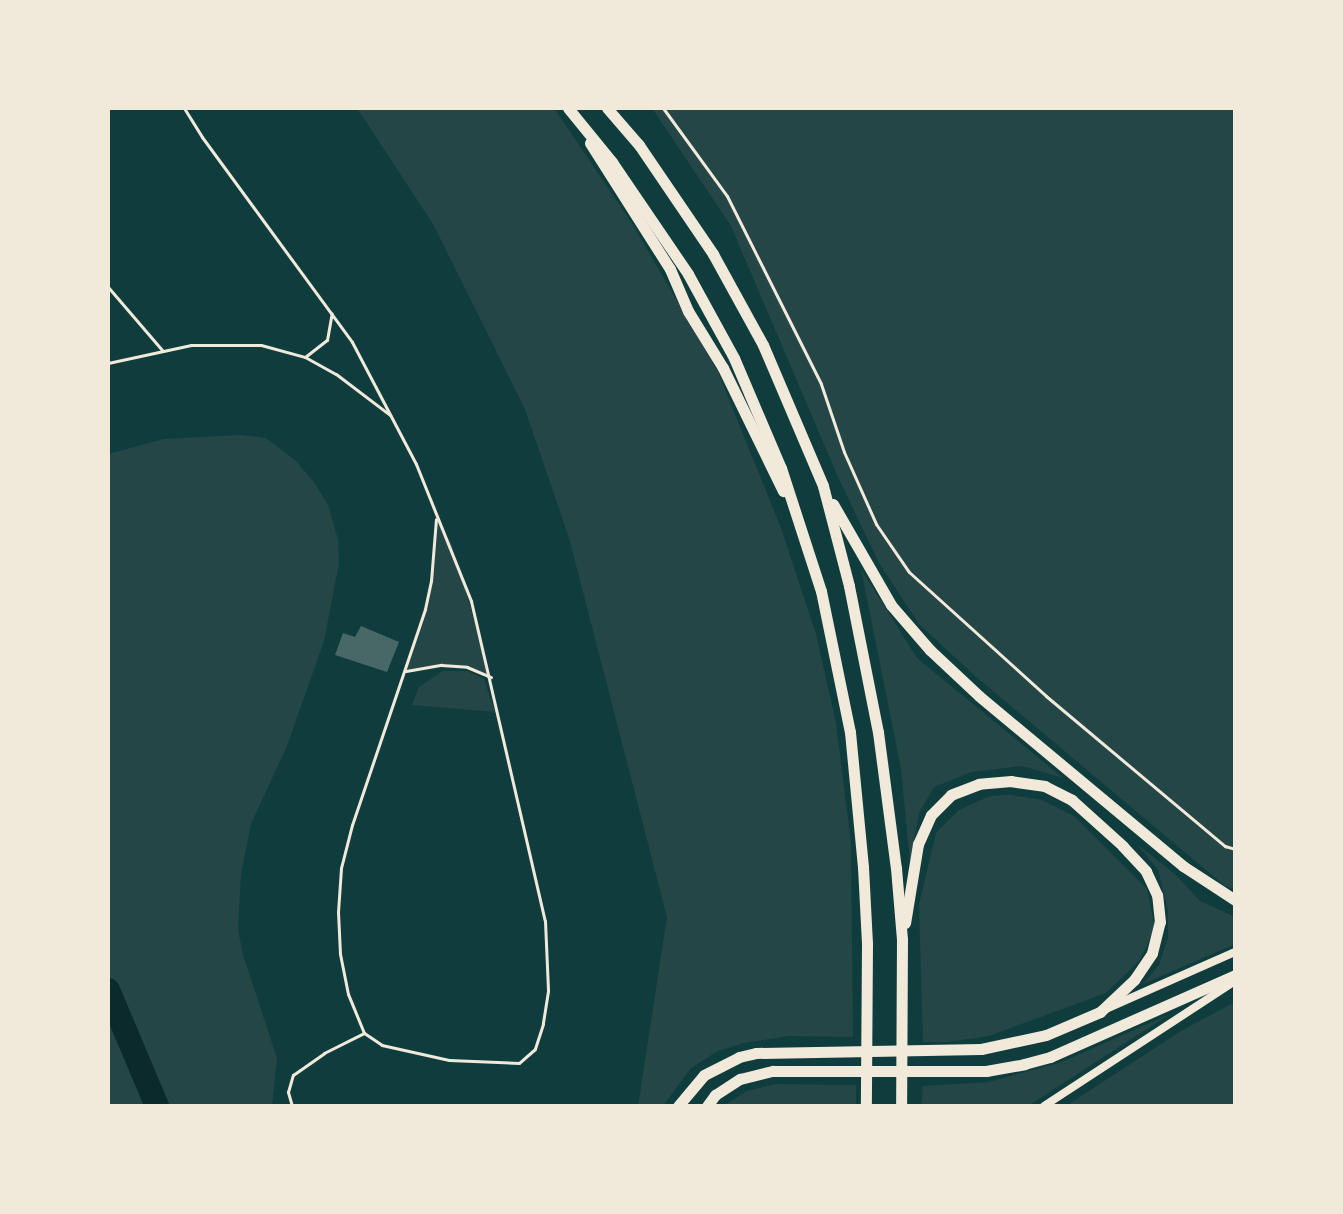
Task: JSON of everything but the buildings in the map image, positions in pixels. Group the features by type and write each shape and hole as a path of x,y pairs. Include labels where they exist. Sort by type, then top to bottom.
{"highway":[{"path":"568,108 670,269 688,311 723,368 801,527"},
{"path":"568,108 612,162 706,305 759,412 821,591 850,732 867,944 866,1106"},
{"path":"607,108 639,145 713,254 763,345 823,486 891,605 930,650 979,696 1183,866 1235,900"},
{"path":"823,486 849,586 878,732 902,939 901,1106"},
{"path":"678,1106 704,1075 739,1057 845,1051 933,1051 1020,1043 1100,1012 1134,980 1152,953 1160,922 1157,895 1146,871 1072,800 1045,786 1011,781 979,784 951,795 931,815 918,844 902,939"},
{"path":"707,1106 715,1095 740,1079 773,1071 986,1071 1050,1057 1235,978"}],"street":[{"path":"1100,1012 1235,952"},
{"path":"1044,1106 1235,978"}],"lane":[{"path":"184,108 211,150 352,342 416,464 436,519 463,576 491,677 545,921 548,991 535,1049 519,1063 501,1065 382,1045 364,1033 348,994 340,954 338,912 341,868 352,825 406,671 431,581 436,519"},
{"path":"663,108 727,196 821,384 844,452 876,524 909,572 1046,696 1225,846 1235,849"},
{"path":"108,287 162,350"},
{"path":"305,357 327,340 332,313"},
{"path":"108,363 162,350 230,343 261,345 305,357 336,374 391,416"},
{"path":"406,671 441,665 467,667 491,677"},
{"path":"292,1106 288,1092 293,1075 364,1033"}],"shaded area":[{"path":"357,108 554,108 633,225 718,372 781,528 816,634 836,723 851,843 853,1037 789,1036 744,1043 718,1051 691,1068 663,1106 638,1106 667,917 569,538 525,409 433,224"},
{"path":"652,108 1235,108 1235,889 1225,886 974,675 919,624 879,563 838,477 731,226"},
{"path":"241,435 266,438 296,461 328,505 338,539 339,564 324,641 287,746 251,824 241,874 238,929 243,955 277,1058 272,1106 108,1106 108,454 164,439"},
{"path":"436,519 451,542 491,677 467,667 441,665 406,671 431,581"},
{"path":"861,569 917,658 1063,778 1022,766 972,772 934,787 919,813 910,862 901,769"},
{"path":"443,671 467,671 484,679 495,712 412,705 419,687"},
{"path":"1011,795 1042,800 1074,816 1147,889 1155,929 1139,961 1106,993 989,1036 923,1042 919,904 936,833 959,810 990,796"},
{"path":"1138,845 1174,873 1200,901 1235,917 1235,944 1143,984 1159,965 1168,938 1168,910 1158,870"},
{"path":"1235,1002 1235,1106 1066,1106 1181,1031"},
{"path":"1170,1014 1028,1106 921,1106 923,1086 989,1082 1062,1062"},
{"path":"775,1084 856,1085 856,1106 723,1106 747,1091"}],"waterway":[{"path":"108,990 157,1106"}]}
